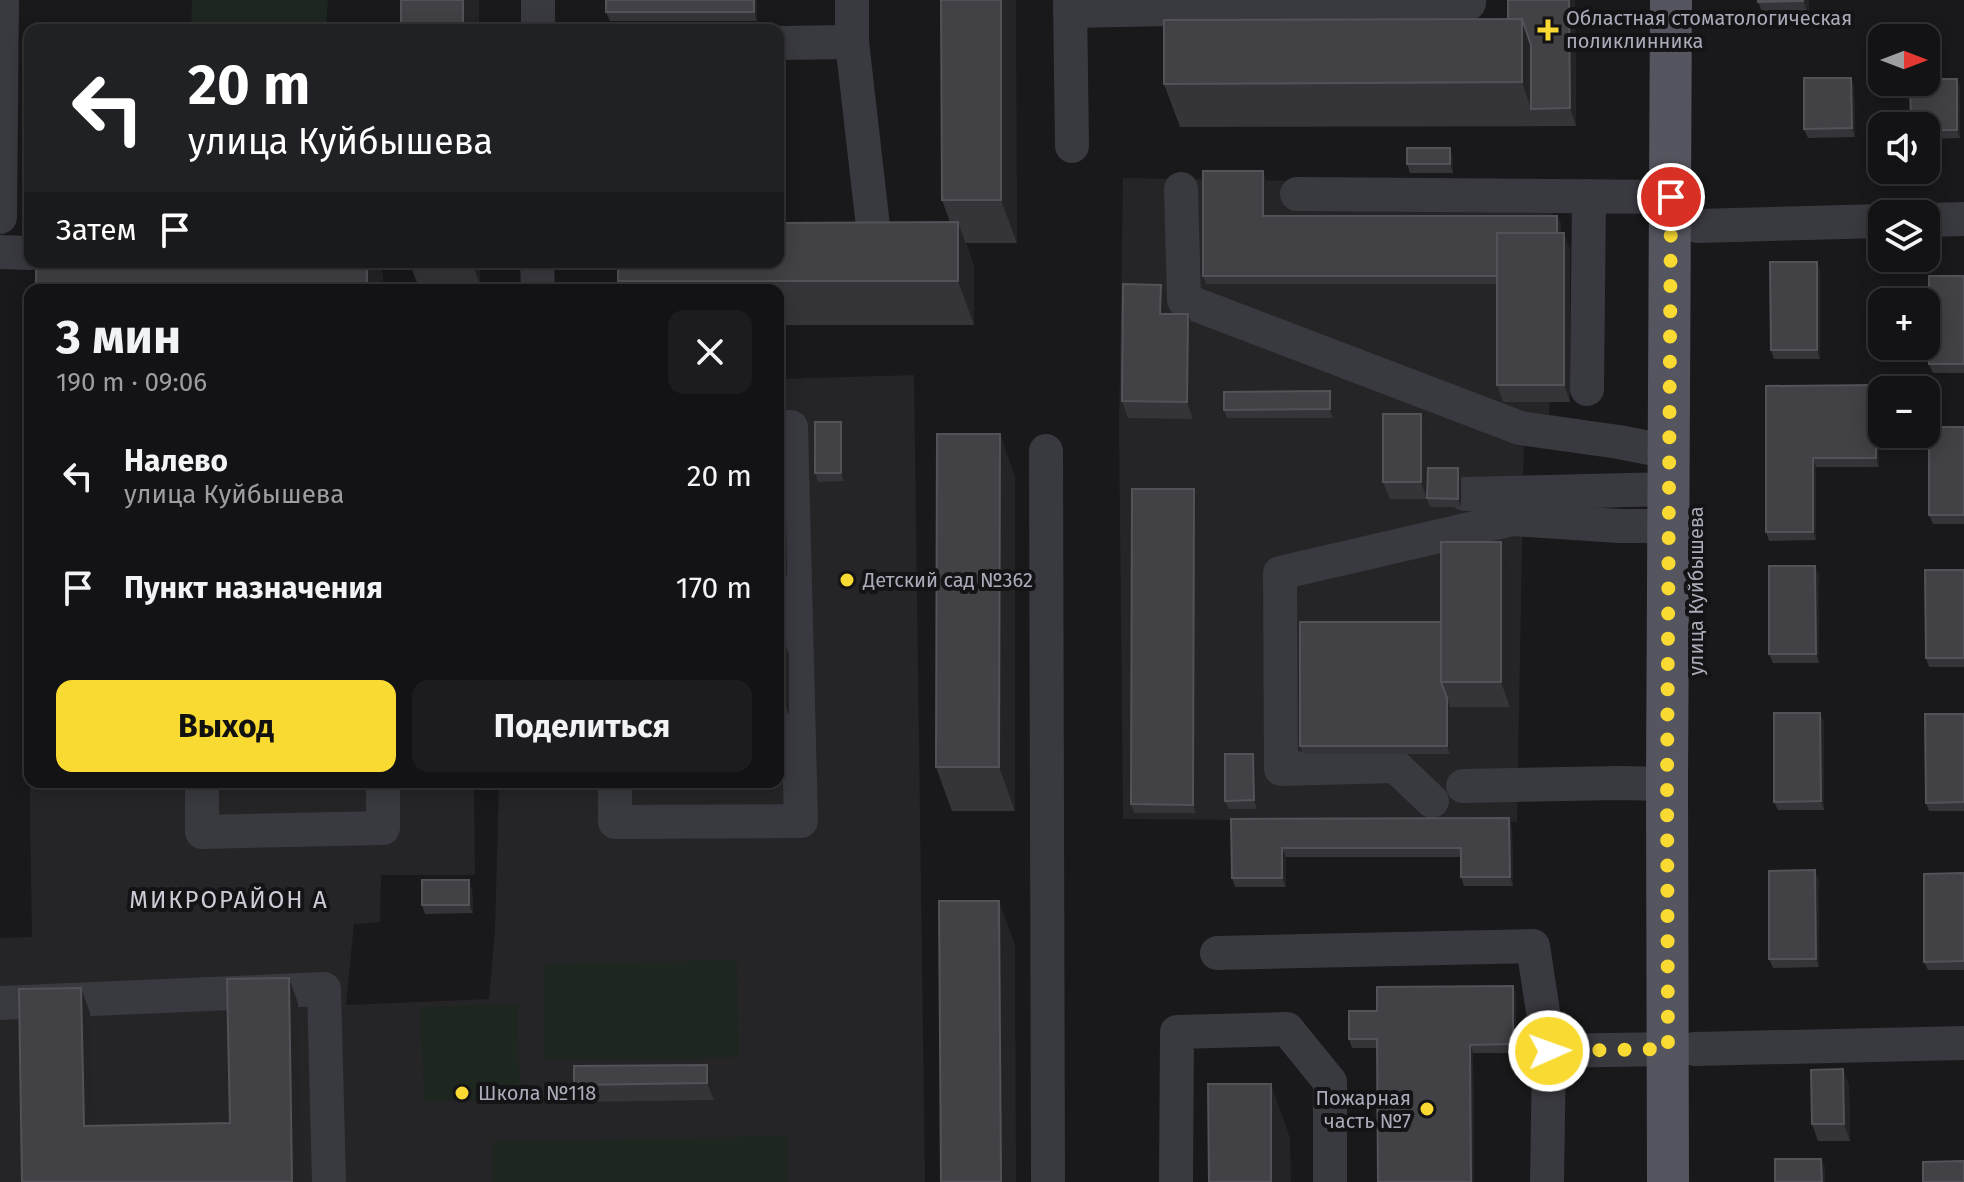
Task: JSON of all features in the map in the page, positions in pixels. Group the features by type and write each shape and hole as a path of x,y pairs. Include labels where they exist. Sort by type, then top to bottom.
{"main road":[{"name":"улица Куйбышева","path":"1668,1182 1681,1049 1680,217 1671,0"},
{"name":"улица Куйбышева","path":"1694,1182 1681,1049 1667,784 1670,489 1680,217 1699,0"}],"street":[{"path":"0,217 2,0"},
{"path":"538,0 538,24"},
{"path":"784,246 875,244 852,42 852,0"},
{"path":"1072,146 1070,6 1469,3 1469,0"},
{"path":"784,43 852,42"},
{"path":"1181,189 1184,300 1520,428 1619,442 1670,489"},
{"path":"1297,194 1589,196 1680,217 1868,221"},
{"path":"1587,389 1589,196"},
{"path":"1940,220 1964,219"},
{"path":"0,252 24,253"},
{"path":"615,788 615,822 801,821 791,427 784,427"},
{"path":"1046,451 1048,1182"},
{"path":"1465,494 1670,489"},
{"path":"1432,801 1395,766 1281,769 1280,573 1513,519 1619,526 1670,489"},
{"path":"1463,786 1667,784"},
{"path":"202,788 202,832 383,828 383,788"},
{"path":"1217,953 1533,946 1549,1051 1547,1182"},
{"path":"0,1003 324,989 329,1182"},
{"path":"1176,1182 1177,1032 1287,1029 1330,1082 1330,1182"},
{"path":"1549,1051 1964,1043"}],"shaded area":[{"path":"192,0 328,0 326,24 191,24"},
{"path":"1123,178 1552,185 1549,432 1524,432 1517,822 1123,819 1119,425"},
{"path":"914,375 925,1182 0,1182 0,938 32,937 30,788 474,788 475,875 381,875 380,922 354,924 346,1005 489,999 495,930 499,788 784,788 784,379"},
{"path":"737,960 738,1057 545,1060 544,964"},
{"path":"517,1005 520,1099 424,1102 421,1007"},
{"path":"786,1136 787,1182 493,1182 492,1142"}],"building":[{"path":"401,0 463,0 463,24 401,24"},
{"path":"606,0 754,0 754,12 606,12"},
{"path":"941,0 1001,0 1001,200 942,200"},
{"path":"1508,0 1569,0 1570,108 1531,109 1531,45 1522,19 1508,19"},
{"path":"1803,0 1803,1 1758,2"},
{"path":"1522,19 1522,82 1164,84 1164,20"},
{"path":"1804,78 1851,78 1852,128 1804,129"},
{"path":"1940,79 1957,79 1957,130 1940,130 1940,112 1911,112 1910,96 1940,96"},
{"path":"1407,148 1450,148 1450,164 1407,164"},
{"path":"1203,171 1263,171 1263,216 1557,216 1557,233 1497,233 1497,276 1203,276"},
{"path":"958,222 958,281 618,281 618,268 784,268 784,223"},
{"path":"1497,233 1564,233 1564,385 1497,385"},
{"path":"1770,262 1817,262 1817,350 1771,350"},
{"path":"36,268 367,268 367,284 36,284"},
{"path":"1929,276 1964,276 1964,364 1929,364 1929,360 1940,360 1940,288 1929,288"},
{"path":"1123,284 1161,285 1160,314 1188,314 1187,402 1122,401"},
{"path":"1868,385 1868,448 1876,448 1876,458 1813,458 1813,532 1766,532 1766,386"},
{"path":"1330,391 1330,409 1224,410 1224,392"},
{"path":"1383,414 1421,414 1421,482 1383,482"},
{"path":"815,422 841,422 841,473 815,473"},
{"path":"1940,427 1964,427 1964,515 1929,515 1929,448 1940,448"},
{"path":"937,434 1000,434 999,767 936,767"},
{"path":"1428,468 1458,468 1458,499 1427,498"},
{"path":"1132,489 1194,489 1193,805 1131,804"},
{"path":"1441,542 1501,542 1501,682 1441,682"},
{"path":"1769,566 1815,566 1816,654 1769,654"},
{"path":"1925,570 1964,570 1964,658 1926,658"},
{"path":"1300,622 1441,622 1441,682 1447,698 1447,746 1300,746"},
{"path":"1774,713 1820,713 1821,801 1774,802"},
{"path":"1925,714 1964,714 1964,802 1926,803"},
{"path":"1225,754 1253,754 1254,800 1225,801"},
{"path":"1509,818 1510,877 1461,877 1461,848 1282,848 1282,878 1232,878 1231,819"},
{"path":"1815,870 1816,959 1769,959 1769,871"},
{"path":"1964,873 1964,961 1924,962 1924,874"},
{"path":"422,880 469,880 469,905 422,905"},
{"path":"939,901 999,901 1001,1182 941,1182"},
{"path":"289,978 292,1182 22,1182 19,989 81,988 84,1126 230,1123 227,979"},
{"path":"1513,986 1513,1044 1470,1045 1471,1182 1378,1182 1377,1039 1349,1039 1349,1011 1377,1011 1377,987"},
{"path":"707,1065 707,1083 574,1085 574,1066"},
{"path":"1843,1069 1844,1124 1812,1124 1811,1070"},
{"path":"1208,1084 1271,1084 1271,1182 1209,1182"},
{"path":"1775,1159 1821,1159 1822,1182 1775,1182"},
{"path":"1964,1161 1964,1182 1923,1182 1923,1162"}],"place":[{"name":"Областная стоматологическая поликлинника","path":"1548,30"},
{"name":"Детский сад №362","path":"847,580"},
{"name":"Школа №118","path":"462,1093"},
{"name":"Пожарная часть №7","path":"1427,1109"}],"district":[{"name":"МИКРОРАЙОН А","path":"229,900"}],"route":[{"path":"1549,1051 1668,1049 1671,197"}]}
